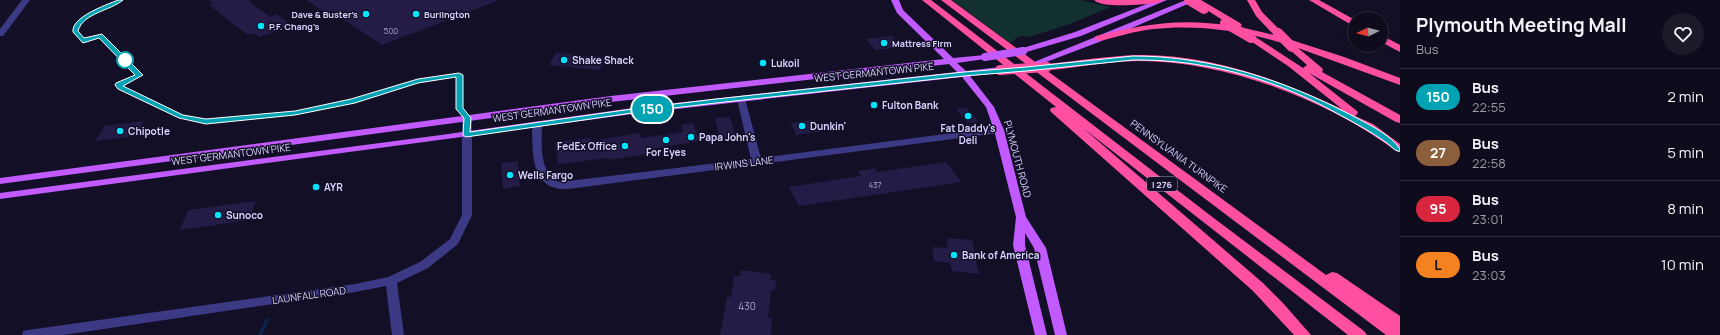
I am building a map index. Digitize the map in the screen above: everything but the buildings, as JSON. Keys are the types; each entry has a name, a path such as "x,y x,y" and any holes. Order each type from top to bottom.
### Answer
{"highway":[{"name":"I 276","path":"926,0 1200,214 1359,335"},
{"name":"PENNSYLVANIA TURNPIKE","path":"945,0 1397,335"},
{"path":"1098,0 1122,3 1159,0"},
{"path":"1189,0 1237,25 1298,68 1374,130 1400,149"},
{"path":"1194,0 1225,23 1372,104"},
{"path":"1251,0 1253,6 1262,18 1320,72 1400,120"},
{"path":"1313,0 1348,20"},
{"path":"1099,38 1154,26 1232,28 1276,37 1296,43 1400,82"},
{"path":"966,31 1015,76 1258,287 1303,335"},
{"path":"1388,42 1400,49"},
{"path":"1000,70 1042,65 1142,58 1185,60 1240,71 1280,85 1328,106 1374,130"},
{"path":"1273,242 1293,249 1400,324"}],"main road":[{"name":"PLYMOUTH ROAD","path":"895,0 900,11 951,60 985,98 999,130 1022,217 1040,248 1062,335"},
{"name":"WEST GERMANTOWN PIKE","path":"0,181 619,98 986,57 1023,51 1072,36 1163,0"},
{"path":"1042,65 1099,38 1194,0"},
{"name":"WEST GERMANTOWN PIKE","path":"0,196 466,135 537,124 1000,70"},
{"name":"PLYMOUTH ROAD","path":"1022,217 1019,245 1041,335"}],"street":[{"path":"0,34 26,0"},
{"path":"741,99 757,161"},
{"name":"LAUNFALL ROAD","path":"28,335 89,331 347,289 391,281 424,265 454,240 467,215 467,118"},
{"name":"IRWINS LANE","path":"537,124 540,171 546,180 557,185 579,184 999,130"},
{"path":"391,281 398,335"}],"green space":[{"path":"952,0 1081,0 1111,7 1067,25 1029,37 1019,37 1010,43"}],"waterway":[{"path":"260,335 267,320"}],"bus line":[{"name":"150","path":"120,0 85,17 77,24 75,31 83,41 100,35 139,75 119,85 120,87 181,117 206,122 295,113 352,101 403,84 459,75 460,109 467,118 466,135 632,111 716,101 1000,70 1026,69 1133,58 1150,58 1190,61 1216,66 1240,71 1280,85 1328,106 1374,130 1400,149"}],"place":[{"name":"Dave & Buster's","path":"366,14"},
{"name":"Burlington","path":"416,14"},
{"name":"P.F. Chang's","path":"261,26"},
{"name":"Mattress Firm","path":"884,43"},
{"name":"Shake Shack","path":"564,60"},
{"name":"Lukoil","path":"763,63"},
{"name":"Fulton Bank","path":"874,105"},
{"name":"Fat Daddy's Deli","path":"968,116"},
{"name":"Dunkin'","path":"802,126"},
{"name":"Chipotle","path":"120,131"},
{"name":"Papa John's","path":"691,137"},
{"name":"For Eyes","path":"666,140"},
{"name":"FedEx Office","path":"625,146"},
{"name":"Wells Fargo","path":"510,175"},
{"name":"AYR","path":"316,187"},
{"name":"Sunoco","path":"218,215"},
{"name":"Bank of America","path":"954,255"}]}
